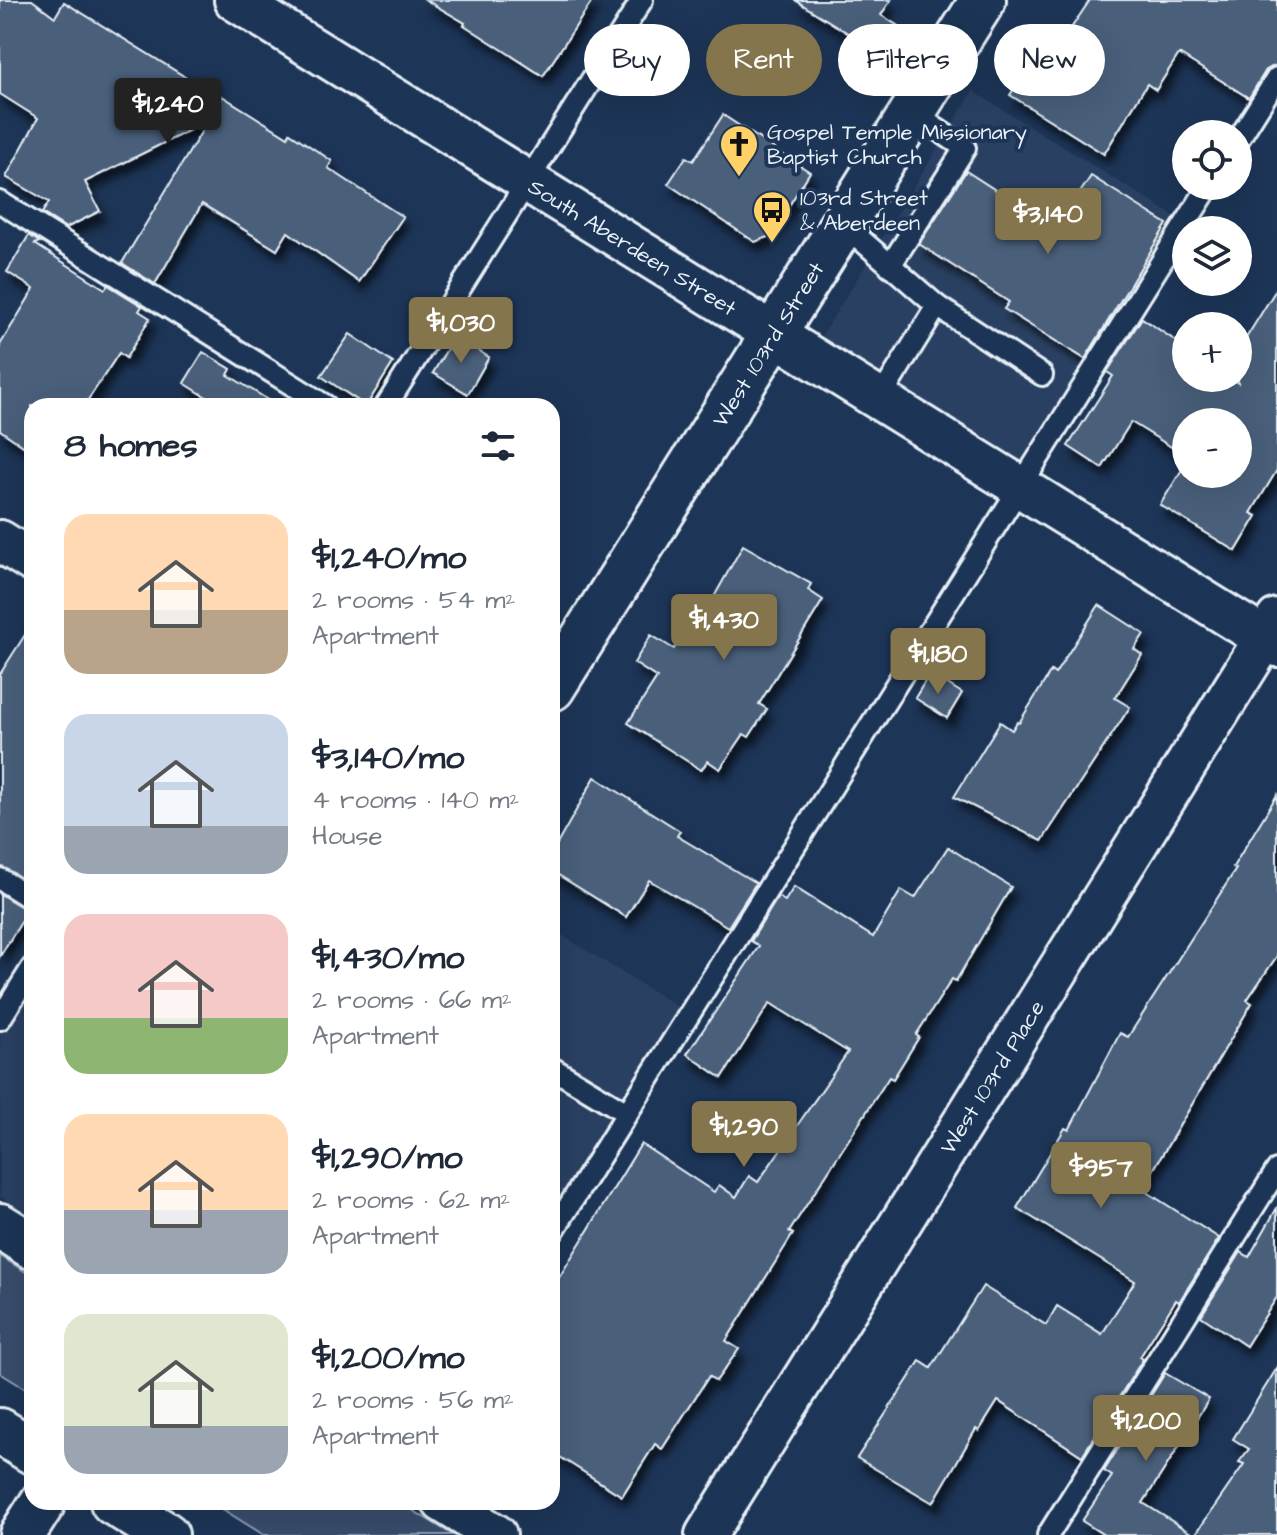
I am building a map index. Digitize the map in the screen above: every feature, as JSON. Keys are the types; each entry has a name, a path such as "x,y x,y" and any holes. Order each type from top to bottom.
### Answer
{"main road":[{"name":"West 103rd Street","path":"560,675 983,0"},
{"path":"0,1226 24,1241"},
{"path":"0,1431 24,1446"},
{"path":"22,1535 38,1510"},
{"path":"126,1510 166,1535"}],"street":[{"name":"South Aberdeen Street","path":"235,0 1020,487 1273,635"},
{"path":"0,541 24,556"},
{"name":"West 103rd Place","path":"706,1535 1273,635"},
{"path":"456,1510 496,1535"}],"lane":[{"path":"391,398 642,0"},
{"path":"1251,120 1277,78"},
{"path":"890,266 965,148 913,113"},
{"path":"560,1220 1200,200"},
{"path":"0,202 313,398"},
{"path":"843,224 937,306 1042,375"},
{"path":"879,400 937,306"},
{"path":"0,879 24,894"},
{"path":"0,1019 24,981"},
{"path":"560,1073 627,1113"},
{"path":"1048,1535 1277,1170"}],"shaded area":[{"path":"978,94 1174,216 1172,230 1018,478 813,350 970,96"},
{"path":"560,934 683,1010 560,1210"},
{"path":"24,981 24,1211 0,1196 0,1019"},
{"path":"0,1256 24,1271 24,1388 0,1373"},
{"path":"224,1510 412,1510 453,1535 264,1535"}],"building":[{"path":"0,0 32,0 55,17 64,2 221,99 222,96 288,137 290,133 332,161 328,168 403,217 359,282 288,232 277,250 202,204 155,284 122,263 208,121 85,182 100,211 66,228 42,213 49,202 6,177 38,118 0,94"},
{"path":"426,0 593,0 543,76"},
{"path":"795,0 891,0 881,15 895,24 838,24 838,27"},
{"path":"1090,0 1277,0 1277,65 1266,70 1249,98 1179,54 1156,90 1147,84 1104,154 1012,96 1105,96 1105,24 1074,24"},
{"name":"Gospel Temple Missionary Baptist Church","path":"723,115 810,172 770,236 755,242 668,184 686,157 693,161"},
{"path":"966,171 1056,229 1091,176 1167,224 1085,359 1004,309 1009,302 919,244"},
{"path":"29,235 39,242 35,244 105,289 108,285 142,306 139,311 150,318 126,358 119,353 89,398 24,398 24,446 0,430 0,345 34,289 7,272"},
{"path":"1277,288 1277,470 1251,513 1257,516 1236,551 1160,505 1172,486 1252,488 1252,408 1172,408 1172,447 1131,422 1102,468 1068,446 1113,376 1107,372 1142,318 1172,338 1172,392 1252,392 1252,328"},
{"path":"350,334 393,363 371,398 354,398 321,376"},
{"path":"454,337 489,357 468,394 433,373"},
{"path":"203,352 231,369 228,375 265,398 208,398 184,383"},
{"path":"743,545 811,584 808,590 823,600 759,704 767,709 749,737 744,734 720,769 708,761 701,770 628,723 657,678 634,663 651,635 674,649 699,610 705,613"},
{"path":"1099,605 1144,634 1134,649 1142,655 1115,698 1130,707 1042,841 954,797 1000,722 1012,730 1019,723 1051,671 1055,674"},
{"path":"24,636 24,880 0,866 0,674"},
{"path":"930,673 962,693 947,718 915,698"},
{"path":"595,777 680,831 677,836 756,883 728,927 649,880 626,917 560,876 560,839"},
{"path":"1277,795 1277,956 1247,1000 1252,1003 1142,1189 1219,1238 1140,1357 1143,1359 1082,1456 998,1401 979,1431 976,1429 933,1503 857,1458 920,1361 931,1368 983,1286 1046,1325 1057,1306 1102,1334 1135,1281 1017,1208 1065,1128 1069,1130 1120,1033 1128,1037 1236,869 1233,867"},
{"path":"948,847 1011,887 956,981 952,979 916,1035 919,1037 893,1079 889,1077 789,1232 793,1234 726,1341 739,1349 716,1381 709,1376 662,1449 655,1444 622,1496 560,1457 560,1276 641,1144 714,1192 719,1185 736,1197 749,1176 758,1182 848,1052 770,1003 722,1078 687,1054 759,946 751,941 778,897 785,901 794,887 873,937 901,890 915,898"},
{"path":"0,894 24,909 24,917 0,956"},
{"path":"1277,1208 1277,1297 1246,1346 1201,1316 1241,1252 1249,1257"},
{"path":"1277,1368 1277,1535 1195,1535 1244,1464 1239,1462 1249,1449 1233,1439"},
{"path":"1165,1373 1209,1399 1143,1503 1194,1535 1104,1535 1082,1521 1112,1476 1104,1471"}],"place":[{"name":"Gospel Temple Missionary Baptist Church","path":"739,178"},
{"name":"103rd Street & Aberdeen","path":"772,244"}]}
